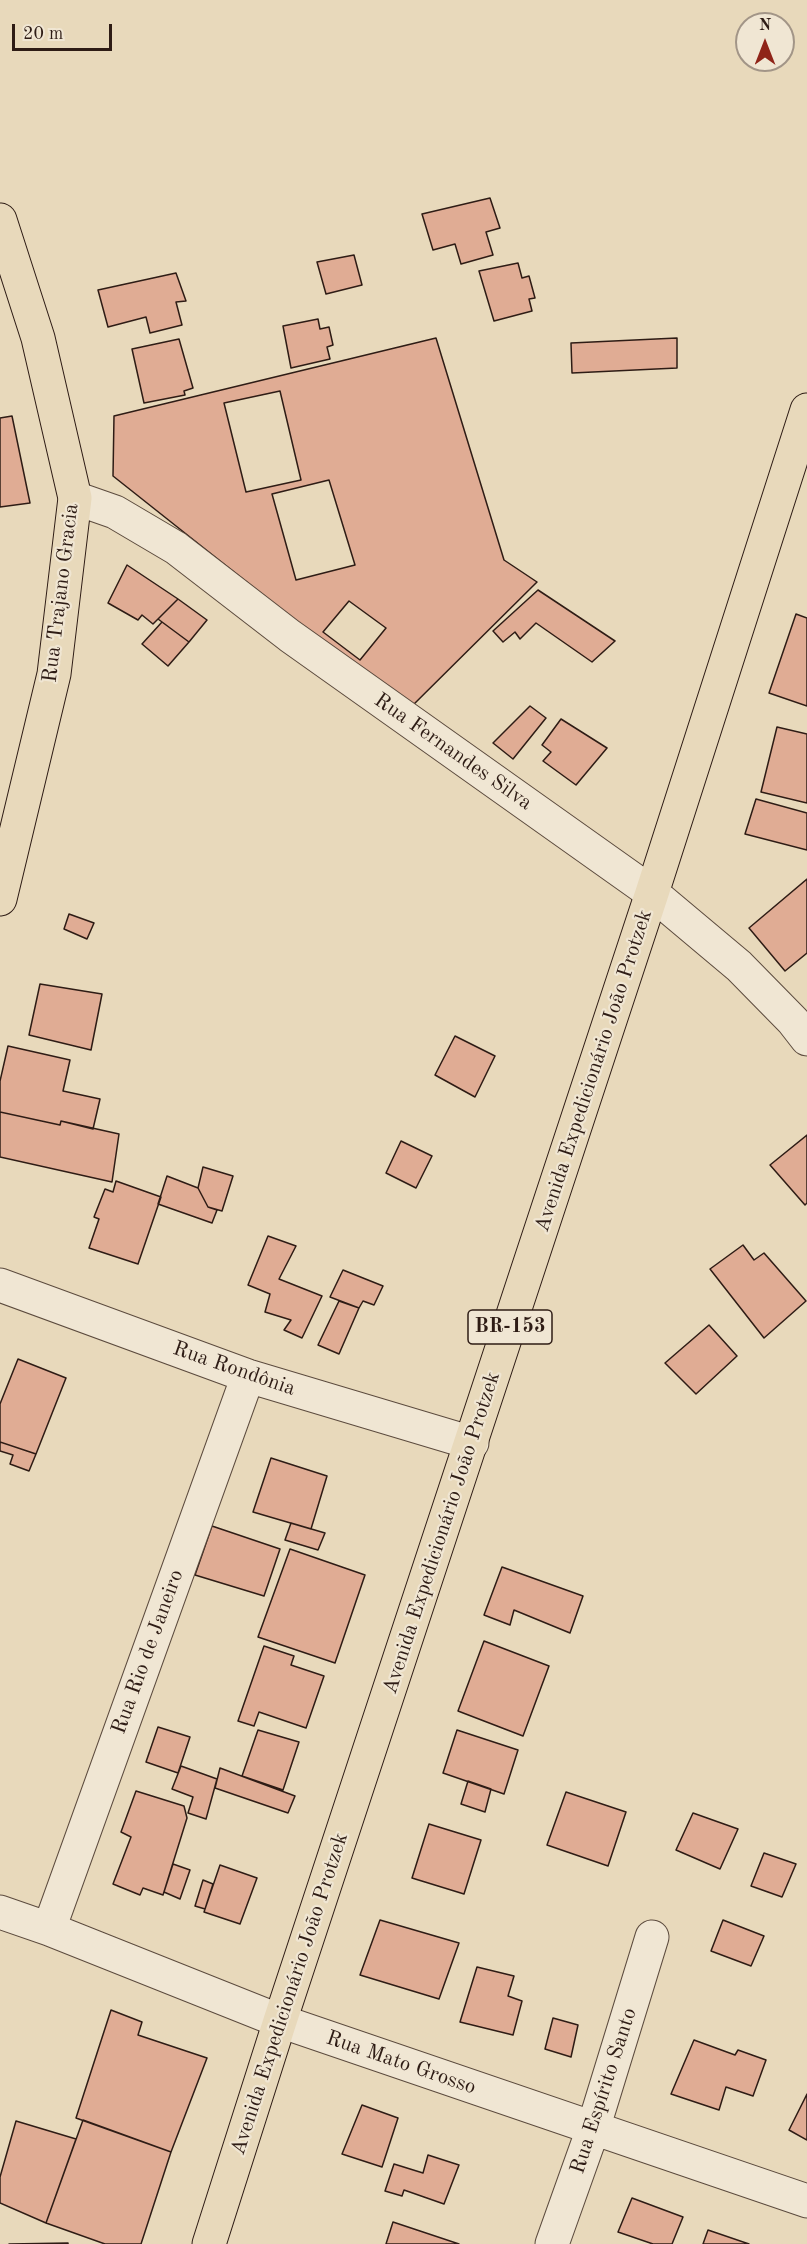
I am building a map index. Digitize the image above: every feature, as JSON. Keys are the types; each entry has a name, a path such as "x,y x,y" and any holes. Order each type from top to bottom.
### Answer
{"main road":[{"name":"Rua Trajano Gracia","path":"0,220 38,338 75,498 54,674 0,899"},
{"name":"Avenida Expedicionário João Protzek","path":"209,2244 280,2021 652,893 807,410"}],"street":[{"name":"Rua Fernandes Silva","path":"75,498 115,512 176,548 290,636 652,893 739,966 807,1039"},
{"name":"Rua Rondônia","path":"0,1286 248,1376 472,1443"},
{"name":"Rua Rio de Janeiro","path":"49,1929 248,1376"},
{"name":"Rua Mato Grosso","path":"0,1912 49,1929 280,2021 807,2201"},
{"name":"Rua Espírito Santo","path":"552,2244 594,2129 652,1937"}],"building":[{"path":"490,198 500,228 486,232 493,255 461,264 455,244 433,250 422,214"},
{"path":"354,255 362,285 326,294 317,262"},
{"path":"518,263 522,278 529,276 535,298 529,299 532,311 494,321 479,271"},
{"path":"176,273 186,301 176,302 182,325 150,333 146,317 108,327 98,290"},
{"path":"318,319 320,329 329,327 333,345 327,347 330,359 291,368 283,326"},
{"path":"436,338 504,560 537,582 408,710 113,476 114,416"},
{"path":"677,338 677,368 572,373 571,343"},
{"path":"179,339 193,388 184,391 185,395 144,403 132,349"},
{"path":"280,391 301,480 246,492 224,403"},
{"path":"12,416 30,503 0,507 0,418"},
{"path":"329,480 355,565 296,580 272,494"},
{"path":"127,565 178,599 153,624 142,615 138,620 108,603"},
{"path":"538,590 615,641 592,662 536,623 520,639 515,632 503,642 493,631"},
{"path":"178,599 207,620 189,642 158,619"},
{"path":"349,601 386,628 360,660 323,632"},
{"path":"796,614 807,618 807,706 769,693"},
{"path":"162,622 189,642 168,666 142,644"},
{"path":"530,706 546,718 513,759 493,743"},
{"path":"561,719 607,748 576,785 543,761 551,752 542,745"},
{"path":"777,727 807,734 807,803 761,792"},
{"path":"756,799 807,813 807,850 745,834"},
{"path":"807,879 807,953 785,971 749,928"},
{"path":"69,914 94,923 87,939 64,929"},
{"path":"40,984 102,994 91,1050 29,1035"},
{"path":"455,1036 495,1056 475,1097 435,1075"},
{"path":"8,1046 70,1060 63,1091 100,1099 93,1129 61,1121 60,1125 0,1112 0,1081"},
{"path":"0,1112 60,1125 61,1121 119,1134 112,1182 0,1157"},
{"path":"807,1135 807,1203 805,1205 770,1165"},
{"path":"401,1141 432,1156 416,1188 386,1173"},
{"path":"203,1167 233,1176 222,1211 208,1207 198,1188"},
{"path":"167,1176 198,1188 208,1207 217,1210 212,1223 158,1204"},
{"path":"116,1181 161,1197 138,1264 89,1248 99,1219 94,1217 105,1189 113,1192"},
{"path":"268,1236 296,1246 279,1279 322,1296 302,1338 284,1330 291,1320 265,1312 270,1294 248,1285"},
{"path":"743,1245 754,1260 764,1253 806,1301 764,1338 710,1269"},
{"path":"343,1270 383,1286 374,1305 363,1301 359,1308 330,1297"},
{"path":"339,1301 359,1308 339,1354 318,1345"},
{"path":"709,1325 737,1356 696,1394 665,1363"},
{"path":"18,1359 66,1378 36,1454 0,1442 0,1404"},
{"path":"0,1442 36,1454 29,1471 10,1464 13,1455 0,1451"},
{"path":"271,1458 327,1476 311,1529 253,1512"},
{"path":"291,1523 325,1533 318,1550 285,1540"},
{"path":"212,1526 280,1549 264,1596 195,1575"},
{"path":"290,1549 365,1575 335,1663 258,1637"},
{"path":"502,1567 583,1596 570,1633 514,1610 510,1625 484,1615"},
{"path":"484,1641 549,1666 523,1736 458,1711"},
{"path":"264,1646 294,1656 291,1665 324,1676 306,1728 259,1712 254,1726 238,1721"},
{"path":"158,1727 190,1737 178,1773 146,1762"},
{"path":"258,1730 299,1742 283,1790 242,1776"},
{"path":"457,1730 518,1750 504,1794 443,1773"},
{"path":"181,1766 217,1779 206,1819 188,1813 193,1797 172,1789"},
{"path":"220,1768 295,1796 288,1813 215,1788"},
{"path":"468,1781 491,1789 485,1812 461,1804"},
{"path":"136,1791 184,1806 187,1818 163,1895 143,1888 140,1895 113,1884 131,1837 121,1832"},
{"path":"566,1792 626,1812 608,1866 547,1845"},
{"path":"693,1813 738,1829 720,1869 676,1850"},
{"path":"429,1824 481,1840 464,1894 412,1878"},
{"path":"764,1853 796,1864 782,1897 751,1886"},
{"path":"173,1864 190,1870 180,1899 164,1892"},
{"path":"220,1865 257,1878 240,1924 204,1912"},
{"path":"203,1880 213,1884 205,1909 195,1906"},
{"path":"380,1920 459,1943 439,1999 360,1975"},
{"path":"723,1920 764,1936 751,1966 711,1951"},
{"path":"477,1967 514,1976 508,1996 522,2001 513,2035 460,2022"},
{"path":"111,2010 142,2022 138,2035 207,2058 171,2152 76,2118"},
{"path":"553,2018 578,2025 571,2057 545,2049"},
{"path":"694,2040 735,2055 738,2050 766,2060 753,2096 726,2087 719,2110 671,2094"},
{"path":"807,2094 807,2140 789,2130"},
{"path":"362,2105 398,2118 382,2167 342,2154"},
{"path":"83,2120 171,2152 141,2244 105,2244 46,2223"},
{"path":"16,2121 76,2139 46,2223 0,2203 0,2177"},
{"path":"428,2155 459,2165 444,2204 404,2190 402,2196 385,2191 394,2164 423,2173"},
{"path":"632,2198 683,2217 672,2244 653,2244 618,2232"},
{"path":"393,2222 459,2244 386,2244"},
{"path":"708,2230 749,2244 703,2244"},
{"path":"68,2243 68,2244 9,2244"}]}
